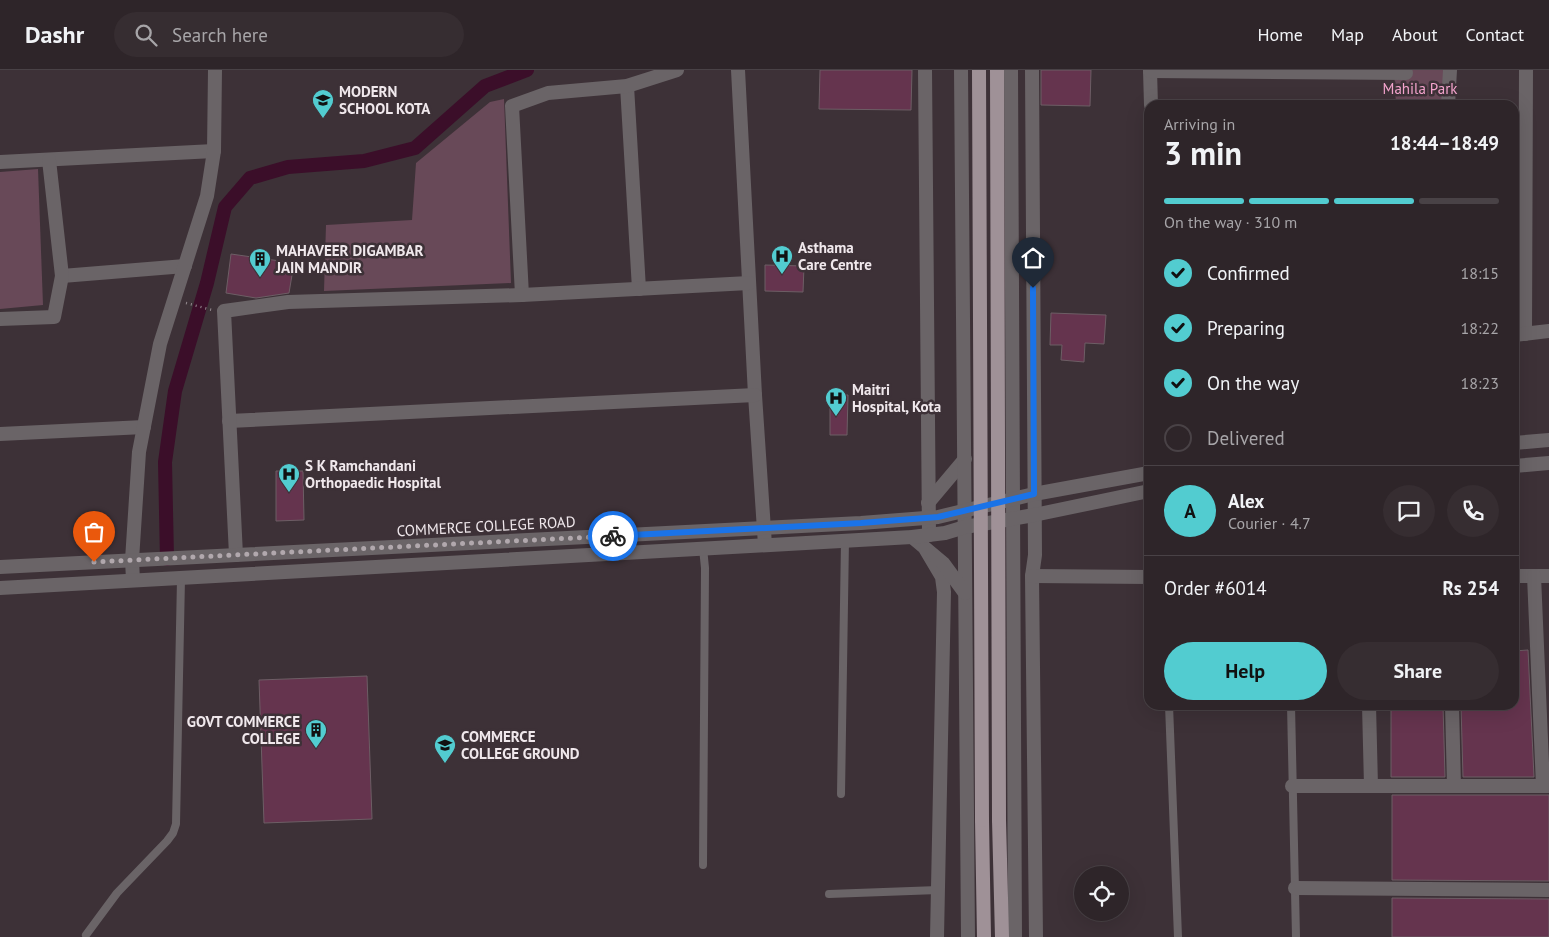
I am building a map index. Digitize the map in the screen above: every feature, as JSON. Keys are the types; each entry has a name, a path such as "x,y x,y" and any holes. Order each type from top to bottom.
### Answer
{"main road":[{"path":"979,70 984,937"},
{"path":"997,70 999,820 1002,937"}],"street":[{"path":"133,580 132,560 139,452 160,344 206,196 214,151 215,70"},
{"path":"522,295 512,106 548,93 627,86 676,70"},
{"path":"738,70 755,395 766,545"},
{"path":"926,70 927,542 942,577 944,592 937,937"},
{"path":"961,70 968,937"},
{"path":"1011,70 1015,937"},
{"path":"1032,70 1035,555 1032,576 1036,937"},
{"path":"1151,100 1150,70 1406,73"},
{"path":"1448,100 1450,70"},
{"path":"1526,70 1519,334 1549,331"},
{"path":"627,86 639,289"},
{"path":"0,162 214,151"},
{"path":"0,319 54,317 62,276 49,160"},
{"path":"62,276 185,266"},
{"path":"236,555 224,311 288,302 522,295 749,282"},
{"path":"229,422 755,395"},
{"path":"0,434 144,427"},
{"path":"1519,443 1549,440"},
{"path":"1012,449 1034,447"},
{"path":"928,503 965,459"},
{"path":"1519,466 1549,463"},
{"name":"COMMERCE COLLEGE ROAD","path":"0,567 928,518 1034,494 1144,474"},
{"path":"927,542 965,526 1034,515 1144,492"},
{"path":"0,588 912,537 927,542 937,558 955,577 966,593"},
{"path":"1032,576 1144,577"},
{"path":"1519,576 1549,576"},
{"path":"1292,786 1546,786 1544,680 1534,576"},
{"path":"1369,710 1371,786"},
{"path":"1452,710 1454,786"},
{"path":"1295,888 1549,890"}],"lane":[{"path":"842,794 845,540"},
{"path":"702,865 705,568 703,548"},
{"path":"86,935 117,893 167,841 173,833 176,824 181,578"},
{"path":"1169,710 1178,937"},
{"path":"1291,710 1296,937"},
{"path":"830,894 938,890"}],"path":[{"path":"190,304 214,310"}],"green space":[{"name":"Mahila Park","path":"1394,70 1445,70 1445,100 1396,100"},
{"path":"504,99 511,283 324,291 326,225 412,220 416,163 490,102"},
{"path":"38,169 43,305 0,309 0,172"}],"building":[{"path":"820,70 912,70 911,110 819,109"},
{"path":"1041,70 1091,70 1090,106 1041,105"},
{"name":"MAHAVEER DIGAMBAR JAIN MANDIR","path":"231,254 294,263 289,293 256,298 226,293"},
{"path":"765,265 804,266 803,292 765,291"},
{"path":"1051,313 1106,315 1104,344 1085,343 1084,362 1061,360 1062,345 1050,345"},
{"path":"830,395 848,395 847,435 830,435"},
{"path":"276,471 303,471 304,520 276,521"},
{"path":"1528,650 1534,777 1463,777 1461,710 1519,710 1519,651"},
{"name":"GOVT COMMERCE COLLEGE","path":"367,676 372,819 264,823 259,680"},
{"path":"1391,710 1443,710 1445,777 1391,777"},
{"path":"1392,795 1549,795 1549,881 1392,880"},
{"path":"1392,898 1549,899 1549,937 1392,937"}],"waterway":[{"path":"167,559 165,462 175,391 207,283 225,207 250,178 288,167 364,161 415,148 485,86 527,70"}],"way so far":[{"path":"94,562 613,536"}],"place":[{"name":"MODERN SCHOOL KOTA","path":"323,119"},
{"name":"Asthama Care Centre","path":"782,275"},
{"name":"MAHAVEER DIGAMBAR JAIN MANDIR","path":"260,278"},
{"name":"Maitri Hospital, Kota","path":"836,417"},
{"name":"S K Ramchandani Orthopaedic Hospital","path":"289,493"},
{"name":"GOVT COMMERCE COLLEGE","path":"316,749"},
{"name":"COMMERCE COLLEGE GROUND","path":"445,764"}],"route":[{"path":"613,536 938,517 1034,494 1033,288"}]}
